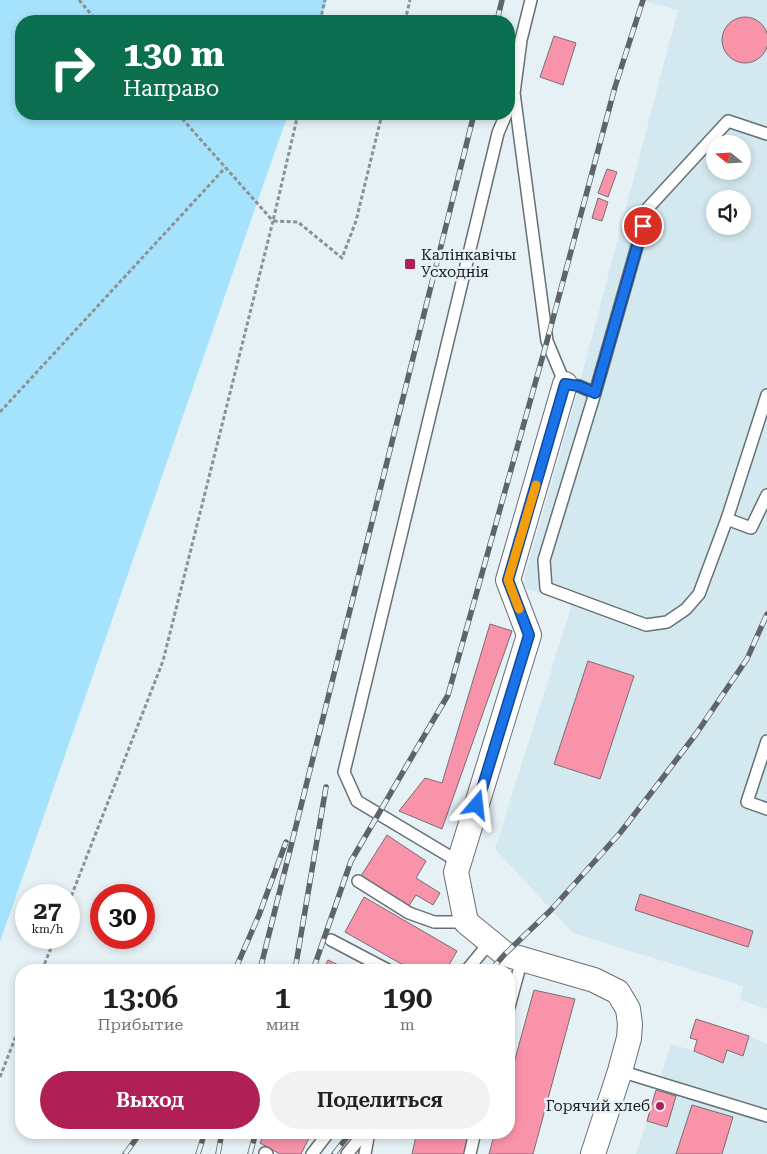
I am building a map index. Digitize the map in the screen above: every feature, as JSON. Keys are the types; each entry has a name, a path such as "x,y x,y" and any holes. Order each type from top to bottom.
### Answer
{"street":[{"path":"513,964 505,954 466,922 456,872 529,635 508,580 565,384"},
{"path":"515,966 594,980 618,992 628,1009 629,1038 593,1154"}],"lane":[{"path":"515,85 521,40 531,0"},
{"path":"515,100 548,341 565,384 579,386 595,393"},
{"path":"459,862 357,801 344,772 498,133 503,120"},
{"path":"767,134 728,121 648,208 595,393 544,560 546,588 646,625 667,622 686,609 699,594 728,519 767,395"},
{"path":"728,519 751,528 767,495"},
{"path":"767,741 747,802 767,809"},
{"path":"358,881 409,914 434,922 466,922"},
{"path":"331,940 377,964"},
{"path":"472,964 490,942"},
{"path":"620,1071 767,1116"},
{"path":"312,1154 324,1139"},
{"path":"348,1154 360,1139"},
{"path":"365,1154 368,1139"},
{"path":"470,1154 474,1139"}],"path":[{"path":"79,0 92,15"},
{"path":"321,15 325,0"},
{"path":"406,15 410,0"},
{"path":"183,120 273,221 298,222 342,258 356,221 381,120"},
{"path":"76,884 164,661 297,120"},
{"path":"0,412 226,168"},
{"path":"44,964 51,949"},
{"path":"0,1077 15,1038"}],"shaded area":[{"path":"0,0 327,0 322,15 15,15 15,120 286,120 20,884 15,884 15,899 0,942"},
{"path":"640,0 767,0 767,1009 740,1000 743,986 573,933 495,849 572,604 522,587 579,386 678,10"},
{"path":"696,1019 749,1036 767,1044 767,1154 636,1154 671,1044 694,1051 697,1040 690,1038"}],"building":[{"path":"745,17 758,21 764,27 768,40 764,53 758,59 745,63 732,59 726,53 722,40 726,27 732,21"},
{"path":"554,36 576,43 563,85 540,77"},
{"path":"607,169 617,172 608,197 598,193"},
{"path":"598,198 608,202 602,221 592,218"},
{"path":"490,624 512,631 442,829 399,811 425,778 442,783"},
{"path":"588,661 634,676 600,779 554,764"},
{"path":"387,835 426,861 416,878 440,893 433,905 416,895 408,907 361,876"},
{"path":"640,894 753,931 748,947 635,910"},
{"path":"364,897 457,951 449,964 401,964 345,932"},
{"path":"328,960 336,964 326,964"},
{"path":"534,990 575,999 533,1154 489,1154 493,1139 515,1139 515,1059"},
{"path":"696,1019 749,1036 743,1056 727,1050 723,1063 694,1051 697,1040 690,1038"},
{"path":"656,1090 676,1096 667,1127 647,1121"},
{"path":"692,1105 733,1117 722,1154 676,1154"},
{"path":"262,1139 308,1139 301,1154 280,1154 260,1143"},
{"path":"415,1139 468,1139 464,1154 412,1154"}],"railway":[{"path":"498,15 502,0"},
{"path":"315,964 351,861 448,695 547,341 615,87 643,0"},
{"path":"262,964 472,120"},
{"path":"496,964 551,910 620,833 658,784 696,734 747,659 767,614"},
{"path":"296,964 326,787"},
{"path":"238,964 259,915 286,842"},
{"path":"125,1154 136,1139"},
{"path":"198,1154 203,1139"},
{"path":"218,1154 221,1139"},
{"path":"250,1154 254,1139"},
{"path":"334,1154 346,1139"}],"slow traffic":[{"path":"519,609 508,580 536,485"}],"place":[{"name":"Калінкавічы Усходнія","path":"410,264"},
{"name":"Горячий хлеб","path":"660,1106"}],"route":[{"path":"477,805 529,635 508,580 565,384 579,386 595,393 643,226"}]}
